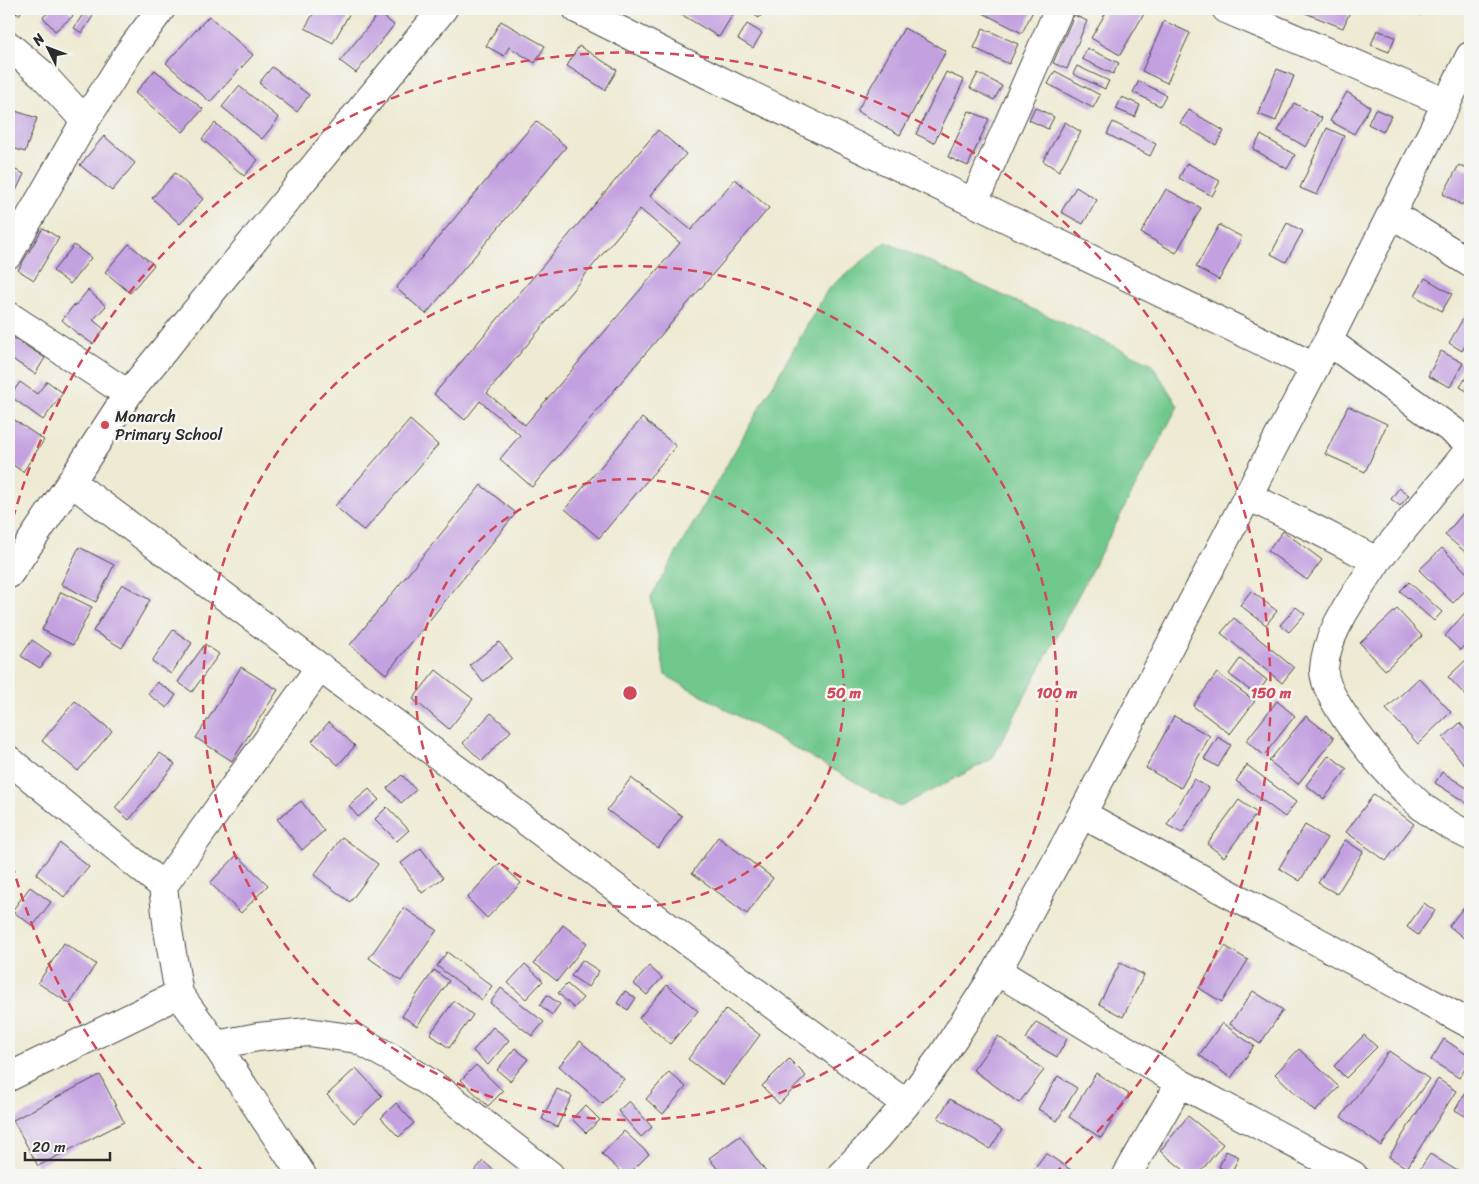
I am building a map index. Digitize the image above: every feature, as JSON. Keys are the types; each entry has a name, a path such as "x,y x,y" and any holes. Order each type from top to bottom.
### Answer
{"street":[{"path":"9,254 85,120 161,9"},
{"path":"9,574 128,394 443,9"},
{"path":"577,9 719,80 1315,367"},
{"path":"974,202 1059,9"},
{"path":"1226,9 1447,103"},
{"path":"9,46 43,75 85,120"},
{"path":"841,1175 878,1137 906,1104 944,1053 997,971 1082,814 1315,367 1470,56"},
{"path":"1392,214 1470,263"},
{"path":"9,316 128,394"},
{"path":"1328,341 1470,443"},
{"path":"1470,449 1377,561 1341,619 1327,647 1324,672 1331,697 1361,741 1424,808 1452,827 1470,836"},
{"path":"71,482 906,1104"},
{"path":"1248,496 1377,561"},
{"path":"302,1175 180,994 168,930 163,886 320,667"},
{"path":"9,760 163,886"},
{"path":"1082,814 1470,1024"},
{"path":"997,971 1180,1083 1353,1175"},
{"path":"9,1077 180,994"},
{"path":"216,1046 258,1036 308,1032 357,1039 393,1059 443,1092 550,1175"},
{"path":"1132,1173 1180,1083"}],"green space":[{"path":"886,242 1151,363 1178,406 992,759 900,807 665,675 651,597 828,289"}],"building":[{"path":"9,9 23,9 19,15"},
{"path":"53,9 68,9 73,16 55,31 43,17"},
{"path":"316,9 352,9 333,43 305,28"},
{"path":"682,9 736,9 719,37 679,13"},
{"path":"745,9 765,9 759,18"},
{"path":"982,9 1034,9 1022,33 981,12"},
{"path":"1108,9 1139,9 1145,12 1120,55 1091,38"},
{"path":"1301,9 1351,9 1343,28 1300,11"},
{"path":"1396,9 1423,9 1421,15"},
{"path":"85,11 93,16 82,33 74,28"},
{"path":"379,13 394,25 356,73 340,61"},
{"path":"1074,15 1087,21 1067,69 1053,63"},
{"path":"209,16 253,55 210,102 166,63"},
{"path":"501,21 545,46 535,63 509,47 504,56 486,46"},
{"path":"1164,21 1190,33 1167,83 1142,71"},
{"path":"747,24 762,33 753,48 738,39"},
{"path":"904,28 946,51 900,135 857,111"},
{"path":"983,28 1018,44 1009,64 974,48"},
{"path":"1377,30 1395,37 1389,52 1371,45"},
{"path":"579,46 617,70 605,90 567,66"},
{"path":"1087,48 1119,63 1113,74 1082,59"},
{"path":"1077,66 1109,81 1105,89 1073,74"},
{"path":"272,67 309,95 297,112 259,83"},
{"path":"1277,69 1294,76 1276,121 1258,114"},
{"path":"155,70 203,109 183,132 135,93"},
{"path":"1055,71 1100,95 1093,108 1048,84"},
{"path":"946,72 964,80 934,143 916,134"},
{"path":"978,73 1002,86 994,100 970,88"},
{"path":"1139,81 1166,95 1160,106 1133,92"},
{"path":"239,86 279,118 262,139 222,107"},
{"path":"1347,92 1370,107 1354,134 1330,121"},
{"path":"1122,97 1140,105 1135,117 1116,109"},
{"path":"1294,103 1322,118 1306,147 1278,131"},
{"path":"1035,107 1054,117 1048,129 1029,120"},
{"path":"9,109 37,118 25,152 9,147"},
{"path":"1375,109 1391,116 1383,132 1368,124"},
{"path":"1189,110 1224,131 1216,145 1180,123"},
{"path":"969,111 989,119 968,166 948,157"},
{"path":"536,121 566,147 426,314 396,288"},
{"path":"1065,122 1081,132 1059,171 1043,161"},
{"path":"1113,122 1156,144 1150,156 1107,134"},
{"path":"215,123 258,160 244,176 202,139"},
{"path":"1327,128 1344,136 1317,195 1300,188"},
{"path":"658,130 686,154 650,196 691,230 735,179 769,208 532,487 500,459 520,435 480,401 465,420 434,394","holes":["640,209 680,243 525,425 487,393"]},
{"path":"1261,135 1295,155 1287,169 1253,149"},
{"path":"104,136 135,163 112,191 80,165"},
{"path":"1187,163 1220,181 1212,196 1179,178"},
{"path":"1459,165 1470,171 1470,190 1462,205 1443,194"},
{"path":"9,167 24,174 14,195 9,193"},
{"path":"175,173 203,199 180,224 152,198"},
{"path":"1076,187 1097,200 1083,224 1061,212"},
{"path":"1166,189 1201,208 1176,253 1141,233"},
{"path":"1287,223 1303,231 1286,262 1271,254"},
{"path":"1219,225 1242,237 1219,280 1196,267"},
{"path":"43,228 59,238 34,280 18,270"},
{"path":"129,244 154,265 130,293 105,272"},
{"path":"74,245 91,258 70,284 53,271"},
{"path":"1425,278 1452,294 1442,311 1415,296"},
{"path":"88,290 106,306 93,320 104,329 93,344 80,336 62,320"},
{"path":"1465,315 1470,318 1470,338 1462,351 1449,343"},
{"path":"9,335 45,358 35,374 9,357"},
{"path":"1441,351 1463,363 1450,387 1428,376"},
{"path":"1470,371 1470,393 1460,387"},
{"path":"47,381 63,393 43,420 10,396 20,382 37,394"},
{"path":"1348,406 1387,424 1365,472 1325,454"},
{"path":"642,418 676,446 599,538 565,509"},
{"path":"13,419 44,440 23,472 9,462 9,426"},
{"path":"410,420 438,445 364,531 335,506"},
{"path":"481,485 516,513 386,674 350,645"},
{"path":"1399,488 1409,495 1400,506 1391,499"},
{"path":"1470,505 1470,556 1445,535"},
{"path":"1283,531 1322,560 1307,580 1268,551"},
{"path":"79,547 114,565 96,602 61,584"},
{"path":"1442,548 1470,576 1470,586 1453,603 1419,570"},
{"path":"1409,582 1442,612 1434,621 1400,591"},
{"path":"122,584 150,600 122,648 93,631"},
{"path":"1251,591 1277,611 1266,625 1240,605"},
{"path":"61,592 92,607 73,645 42,630"},
{"path":"1296,607 1305,614 1289,632 1280,625"},
{"path":"1470,607 1470,639 1460,650 1445,636"},
{"path":"1397,609 1422,636 1385,670 1360,643"},
{"path":"1234,618 1294,668 1282,683 1221,633"},
{"path":"173,630 192,643 171,674 152,661"},
{"path":"32,640 51,653 40,668 21,656"},
{"path":"499,642 512,658 483,682 470,665"},
{"path":"205,644 219,654 192,692 178,682"},
{"path":"1470,656 1470,700 1448,677"},
{"path":"1240,659 1267,680 1256,695 1229,674"},
{"path":"241,667 278,690 232,761 196,738"},
{"path":"436,670 473,699 449,729 413,699"},
{"path":"1217,673 1255,701 1230,734 1193,706"},
{"path":"1419,678 1451,712 1418,744 1386,709"},
{"path":"157,682 176,695 167,708 148,694"},
{"path":"75,701 112,731 78,771 42,741"},
{"path":"1277,701 1295,716 1264,755 1246,741"},
{"path":"491,713 511,731 482,761 463,743"},
{"path":"1174,716 1210,736 1181,788 1146,768"},
{"path":"1306,716 1334,738 1298,784 1269,761"},
{"path":"329,722 355,746 338,765 312,741"},
{"path":"1460,723 1470,736 1470,766 1467,768 1443,738"},
{"path":"1218,737 1231,745 1218,767 1204,759"},
{"path":"160,753 175,764 129,820 115,808"},
{"path":"1329,755 1347,769 1324,799 1306,785"},
{"path":"1247,765 1296,802 1285,817 1236,781"},
{"path":"1442,772 1470,790 1470,805 1435,783"},
{"path":"402,775 416,790 401,803 387,788"},
{"path":"631,778 682,816 658,848 607,810"},
{"path":"1194,779 1209,788 1182,833 1167,825"},
{"path":"369,789 379,800 358,817 349,806"},
{"path":"1374,794 1414,824 1386,861 1346,832"},
{"path":"1239,800 1257,813 1224,857 1207,844"},
{"path":"301,801 324,831 302,850 277,819"},
{"path":"387,807 409,830 397,841 375,819"},
{"path":"1305,825 1327,838 1300,881 1279,868"},
{"path":"342,837 378,864 350,902 314,875"},
{"path":"718,837 773,878 747,914 692,873"},
{"path":"1345,840 1363,852 1337,894 1318,883"},
{"path":"60,843 89,867 64,897 36,874"},
{"path":"421,848 443,878 422,893 401,863"},
{"path":"237,855 268,885 241,913 210,883"},
{"path":"500,863 521,883 487,918 467,898"},
{"path":"30,887 51,902 33,926 12,911"},
{"path":"1470,899 1470,943 1449,926"},
{"path":"1424,903 1435,911 1418,935 1407,927"},
{"path":"404,908 437,930 401,981 369,958"},
{"path":"563,925 587,943 557,981 534,963"},
{"path":"64,943 96,964 70,1004 38,983"},
{"path":"1225,946 1248,960 1222,1002 1199,988"},
{"path":"447,952 492,986 482,1000 437,966"},
{"path":"582,960 599,971 588,987 571,976"},
{"path":"1120,963 1144,975 1123,1017 1099,1004"},
{"path":"525,964 543,981 526,999 508,983"},
{"path":"649,966 662,978 647,995 634,984"},
{"path":"434,970 449,981 417,1026 402,1016"},
{"path":"567,984 583,998 574,1008 558,993"},
{"path":"667,985 698,1011 670,1044 639,1018"},
{"path":"501,988 544,1022 532,1036 490,1003"},
{"path":"625,991 636,998 628,1010 617,1003"},
{"path":"1253,991 1283,1010 1260,1044 1230,1024"},
{"path":"547,995 560,1004 552,1015 540,1005"},
{"path":"454,1001 473,1015 449,1048 430,1034"},
{"path":"726,1009 760,1035 723,1085 688,1059"},
{"path":"1036,1022 1067,1039 1057,1057 1026,1039"},
{"path":"1222,1023 1254,1046 1231,1078 1199,1055"},
{"path":"493,1027 509,1040 488,1065 473,1051"},
{"path":"1364,1035 1377,1047 1346,1078 1334,1066"},
{"path":"998,1036 1044,1070 1019,1103 973,1070"},
{"path":"1444,1039 1470,1057 1459,1078 1431,1060"},
{"path":"580,1041 624,1079 602,1104 559,1066"},
{"path":"515,1048 528,1059 510,1081 497,1070"},
{"path":"1299,1049 1339,1087 1315,1112 1275,1074"},
{"path":"1389,1051 1429,1079 1381,1146 1341,1117"},
{"path":"789,1059 806,1076 779,1104 762,1086"},
{"path":"476,1065 503,1091 488,1106 461,1080"},
{"path":"356,1068 382,1096 354,1123 327,1095"},
{"path":"669,1072 686,1087 663,1114 646,1099"},
{"path":"1096,1073 1129,1094 1101,1138 1069,1117"},
{"path":"100,1075 124,1122 38,1166 13,1120"},
{"path":"1058,1076 1077,1088 1057,1121 1038,1109"},
{"path":"1438,1079 1456,1091 1407,1168 1389,1157"},
{"path":"1470,1085 1470,1119 1455,1110"},
{"path":"557,1089 572,1096 557,1127 542,1119"},
{"path":"950,1099 1002,1130 990,1149 938,1118"},
{"path":"629,1101 652,1127 641,1137 618,1111"},
{"path":"396,1103 414,1123 399,1137 381,1118"},
{"path":"585,1105 600,1120 586,1133 572,1119"},
{"path":"1188,1116 1223,1144 1198,1175 1190,1175 1160,1151"},
{"path":"624,1131 649,1154 628,1175 624,1175 602,1154"},
{"path":"740,1136 768,1175 722,1175 709,1158"},
{"path":"1226,1151 1239,1157 1231,1173 1219,1167"},
{"path":"1046,1153 1078,1175 1040,1175 1033,1170"},
{"path":"1430,1154 1464,1175 1430,1175 1420,1169"},
{"path":"483,1161 499,1175 471,1175"},
{"path":"178,1169 182,1175 168,1175"}],"place":[{"name":"Monarch Primary School","path":"105,425"}]}
